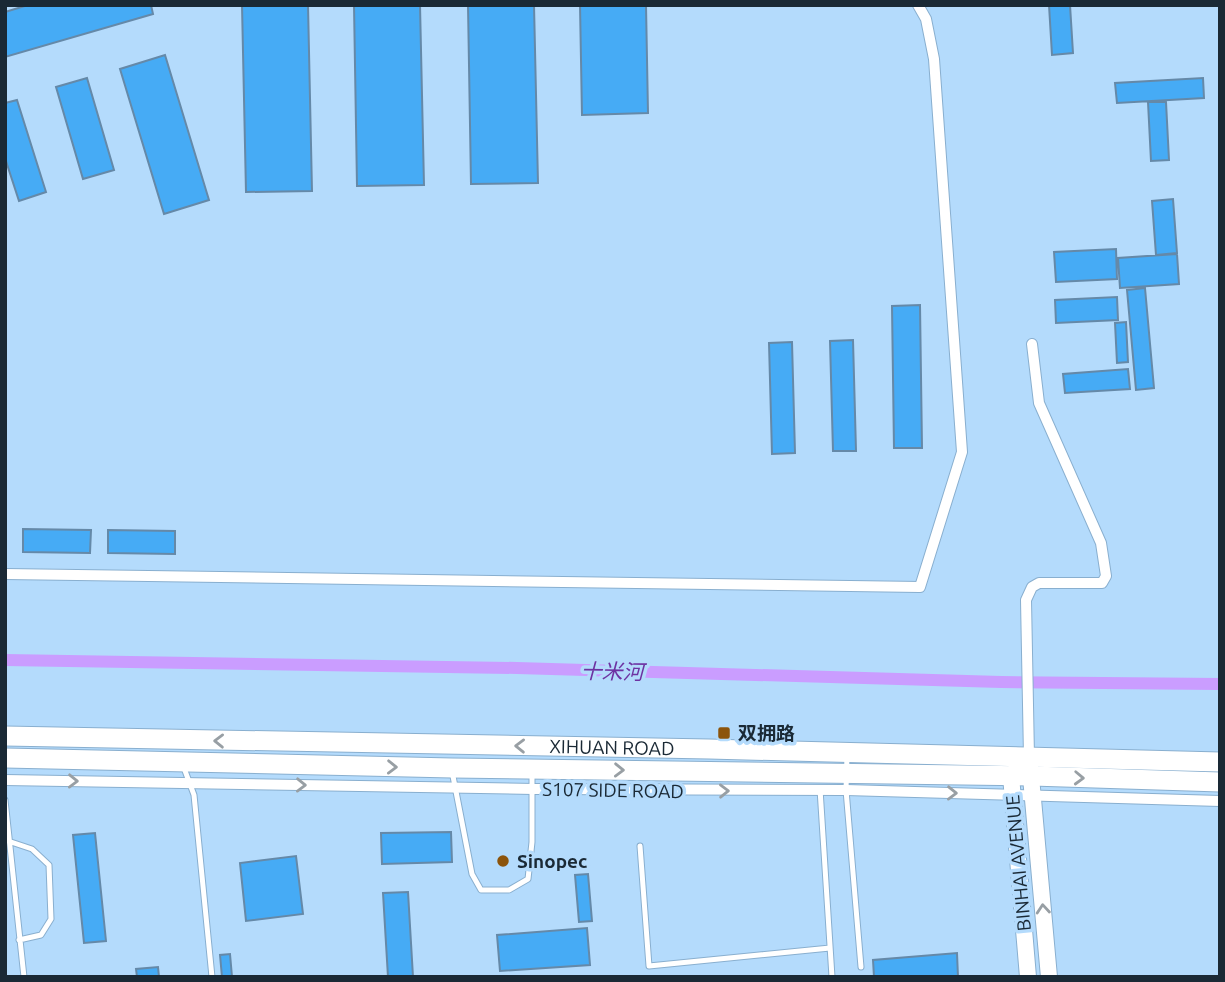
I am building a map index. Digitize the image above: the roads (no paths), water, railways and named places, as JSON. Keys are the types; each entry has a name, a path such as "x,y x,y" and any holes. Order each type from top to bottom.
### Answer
{"highway":[{"name":"XIHUAN ROAD","path":"5,736 822,751 1031,776 1220,782"},
{"name":"XIHUAN ROAD","path":"5,758 182,761 453,778 532,769 821,782 1011,785 1031,776 1220,762"}],"main road":[{"path":"1031,776 1049,977"},
{"name":"BINHAI AVENUE","path":"1011,785 1028,977"}],"street":[{"path":"5,574 920,587 962,452 934,59 926,19 918,5"},
{"path":"1032,344 1035,388 1039,403 1101,543 1106,576 1102,583 1039,583 1032,587 1026,600 1031,776 1220,801"},
{"name":"S107 SIDE ROAD","path":"5,780 188,783 453,778 534,789 821,782"}],"lane":[{"path":"822,751 821,782 832,977"},
{"path":"847,752 846,782 860,967"},
{"path":"182,761 194,795 212,977"},
{"path":"453,778 472,874 481,890 509,890 528,879 533,842 532,769"},
{"path":"5,800 7,841 24,977"},
{"path":"7,841 32,849 49,865 51,919 41,935 19,940"},
{"path":"640,846 649,966 830,947"}],"waterway":[{"name":"十米河","path":"5,660 517,668 1001,682 1220,684"}],"place":[{"name":"双拥路","path":"724,733"},
{"name":"Sinopec","path":"503,861"}]}
